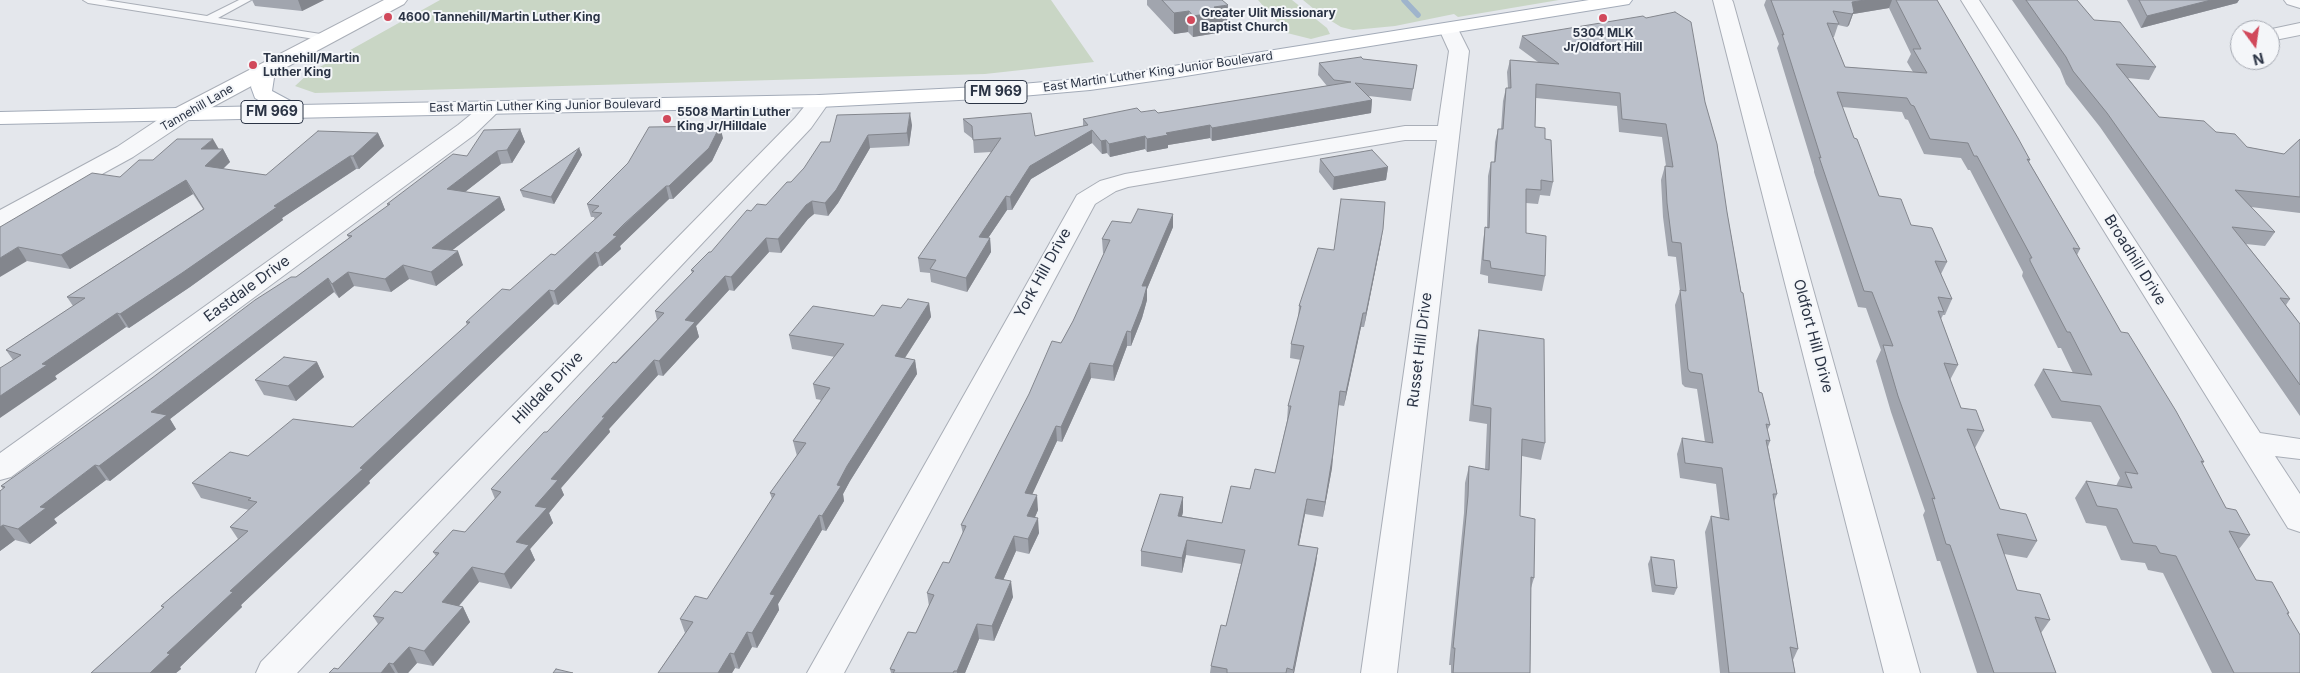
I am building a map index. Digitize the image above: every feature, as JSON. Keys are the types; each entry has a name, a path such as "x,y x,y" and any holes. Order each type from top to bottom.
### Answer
{"main road":[{"name":"Tannehill Lane","path":"182,114 398,0"},
{"name":"East Martin Luther King Junior Boulevard","path":"0,118 819,101 999,92 1090,84 1449,29 1623,0"},
{"path":"265,70 260,87 262,94 294,112"}],"street":[{"name":"Oldfort Hill Drive","path":"1722,0 1902,673"},
{"name":"Broadhill Drive","path":"1970,0 2300,520"},
{"path":"2293,0 2300,3"},
{"name":"Russet Hill Drive","path":"1380,673 1459,51 1449,29"},
{"path":"2280,33 2300,29"},
{"name":"Hilldale Drive","path":"274,673 803,123 819,101"},
{"name":"Eastdale Drive","path":"0,469 466,130 492,107"},
{"name":"Tannehill Lane","path":"0,220 125,152 182,114"},
{"name":"York Hill Drive","path":"824,673 1085,200 1108,186 1125,181 1405,133 1448,133"},
{"path":"2252,442 2300,449"}],"lane":[{"path":"88,0 132,9 327,38"},
{"path":"208,19 246,0"}],"green space":[{"path":"440,0 1051,0 1094,62 985,74 315,93 295,86 309,73"},
{"path":"1258,0 1292,0 1327,28 1330,34 1311,39 1287,33"},
{"path":"1303,0 1559,0 1458,17 1454,14 1395,26 1353,30 1341,27 1320,14"}],"building":[{"path":"1162,0 1222,0 1228,5 1214,7 1218,12 1193,16 1189,11 1174,13"},
{"path":"1771,0 1865,0 1852,2 1854,12 1852,14 1833,11 1839,24 1827,23 1845,67 1927,73 1913,49 1921,49 1896,0 1937,0 2018,138 2030,160 2027,159 2080,249 2073,248 2121,332 2128,333 2176,411 2204,462 2201,461 2226,508 2236,510 2250,535 2229,531 2256,580 2272,582 2300,635 2300,673 2234,673 2176,556 2160,553 2156,546 2133,543 2117,509 2097,506 2086,481 2132,488 2125,472 2138,474 2100,406 2061,401 2043,369 2092,375 2030,261 2030,258 2032,258 1977,156 1974,156 1968,143 1930,139 1914,106 1911,105 1907,98 1837,92 1879,196 1901,199 1911,225 1932,228 1947,262 1935,261 1952,299 1938,297 1944,312 1938,311 1958,365 1944,363 1961,408 1976,410 1984,431 1967,429 2000,509 2026,514 2037,541 1997,534 2017,590 2040,594 2050,620 2035,617 2056,673 1994,673 1950,545 1946,544 1932,498 1935,499 1898,396 1883,345 1893,346 1872,292 1864,291 1819,157 1821,158 1782,34 1784,35"},
{"path":"2026,0 2077,0 2094,20 2120,22 2156,67 2116,64 2159,117 2204,121 2216,132 2235,134 2247,147 2284,154 2300,139 2300,197 2235,190 2275,232 2232,227 2290,299 2280,298 2300,324 2300,385 2107,113 2073,71 2066,57"},
{"path":"2139,0 2211,0 2147,16"},
{"path":"1675,12 1691,22 1705,102 1717,144 1759,392 1762,393 1770,425 1766,424 1770,441 1766,440 1777,494 1773,494 1798,649 1790,647 1795,673 1729,673 1711,516 1729,520 1722,468 1685,463 1682,438 1713,443 1702,374 1690,372 1688,369 1680,290 1686,291 1681,243 1672,242 1667,203 1665,166 1673,167 1666,124 1622,119 1620,93 1536,84 1535,127 1545,128 1545,139 1551,140 1553,182 1541,180 1541,190 1526,189 1526,233 1546,236 1545,276 1491,268 1490,261 1483,260 1485,227 1489,228 1491,162 1495,162 1498,129 1503,129 1506,88 1511,88 1510,60 1559,64 1522,36"},
{"path":"1361,57 1363,59 1417,65 1413,89 1355,83 1372,100 1212,128 1210,125 1166,133 1168,135 1147,139 1145,136 1109,144 1106,140 1101,141 1092,130 1030,166 1010,197 1006,196 979,237 990,238 966,278 930,269 936,260 918,258 1001,138 973,140 972,126 963,119 1031,113 1035,136 1088,125 1083,119 1137,108 1141,112 1155,110 1158,113 1351,82 1334,80 1319,63"},
{"path":"910,113 907,133 868,135 836,190 825,203 812,201 806,205 778,239 766,238 731,277 725,276 685,320 695,322 659,361 654,360 602,417 605,417 551,479 558,480 535,506 547,508 516,542 529,545 504,574 472,567 442,602 463,607 424,651 409,647 393,664 389,663 381,673 329,673 334,668 338,669 384,618 373,616 395,591 402,593 439,553 433,552 453,530 465,532 501,492 491,489 544,432 547,432 613,362 616,363 664,313 655,311 694,271 691,270 711,252 747,210 751,211 757,204 766,205 787,182 791,182 804,168 821,142 830,142 837,115"},
{"path":"720,126 709,148 669,186 666,186 624,224 613,235 617,236 598,253 595,252 554,291 549,290 360,468 363,469 230,591 233,592 167,653 170,654 150,673 91,673 164,607 161,606 248,531 230,527 257,502 248,500 251,498 192,483 230,452 248,456 293,419 353,427 470,322 466,322 502,289 510,290 551,254 555,255 602,213 592,212 599,206 587,204 628,163 649,127"},
{"path":"520,129 507,150 497,151 447,189 500,197 432,248 458,251 431,272 403,265 385,279 348,272 332,284 328,278 151,412 167,415 99,466 95,465 40,507 46,508 18,529 3,525 0,527 0,491 5,487 1,486 152,378 255,300 291,277 296,277 352,236 347,235 453,154 467,156 484,130"},
{"path":"318,131 378,133 353,156 350,156 274,206 277,207 182,273 120,314 117,313 42,364 47,365 0,396 0,368 21,355 6,350 85,298 67,297 204,209 186,180 61,255 18,247 0,258 0,227 92,173 120,177 139,160 153,160 177,139 213,139 201,149 223,149 205,166 266,175"},
{"path":"579,148 551,197 520,190"},
{"path":"1372,150 1388,167 1334,177 1320,159"},
{"path":"1341,199 1385,202 1383,229 1366,313 1363,313 1346,392 1340,391 1325,502 1307,499 1298,545 1318,548 1293,670 1287,668 1286,673 1227,673 1227,669 1211,666 1221,625 1226,626 1245,550 1187,540 1182,558 1141,551 1160,494 1183,497 1178,516 1222,523 1231,486 1250,489 1255,469 1275,473 1291,406 1288,406 1304,346 1291,344 1301,306 1299,306 1318,248 1334,250"},
{"path":"1138,209 1173,214 1142,286 1147,286 1131,332 1127,331 1113,366 1090,363 1061,427 1056,426 1025,493 1037,495 1027,516 1038,518 1028,539 1014,536 995,578 1011,581 992,626 977,624 957,671 953,673 893,673 895,670 890,669 908,632 916,633 934,595 927,593 943,562 949,563 966,526 961,525 1029,394 1052,341 1061,343 1073,321 1110,240 1102,239 1112,221 1131,223"},
{"path":"908,299 929,303 895,356 915,360 847,466 837,485 841,486 822,516 819,515 770,594 775,595 752,633 747,632 734,654 730,653 718,673 658,673 693,622 680,619 695,596 707,599 775,494 770,493 806,443 793,441 830,388 813,384 844,344 789,335 813,306 874,316 882,305 901,308"},
{"path":"1479,330 1544,339 1545,443 1522,439 1520,516 1535,519 1534,578 1531,577 1530,673 1453,673 1455,648 1453,648 1468,496 1469,466 1489,470 1491,408 1473,405"},
{"path":"284,357 317,362 288,386 255,380"},
{"path":"1651,557 1674,560 1677,588 1655,585"},
{"path":"556,669 573,673 553,673"}],"waterway":[{"path":"1404,0 1418,15"}],"place":[{"name":"4600 Tannehill/Martin Luther King","path":"388,17"},
{"name":"5304 MLK Jr/Oldfort Hill","path":"1603,18"},
{"name":"Greater Ulit Missionary Baptist Church","path":"1191,20"},
{"name":"Tannehill/Martin Luther King","path":"253,65"},
{"name":"5508 Martin Luther King Jr/Hilldale","path":"667,119"}]}
